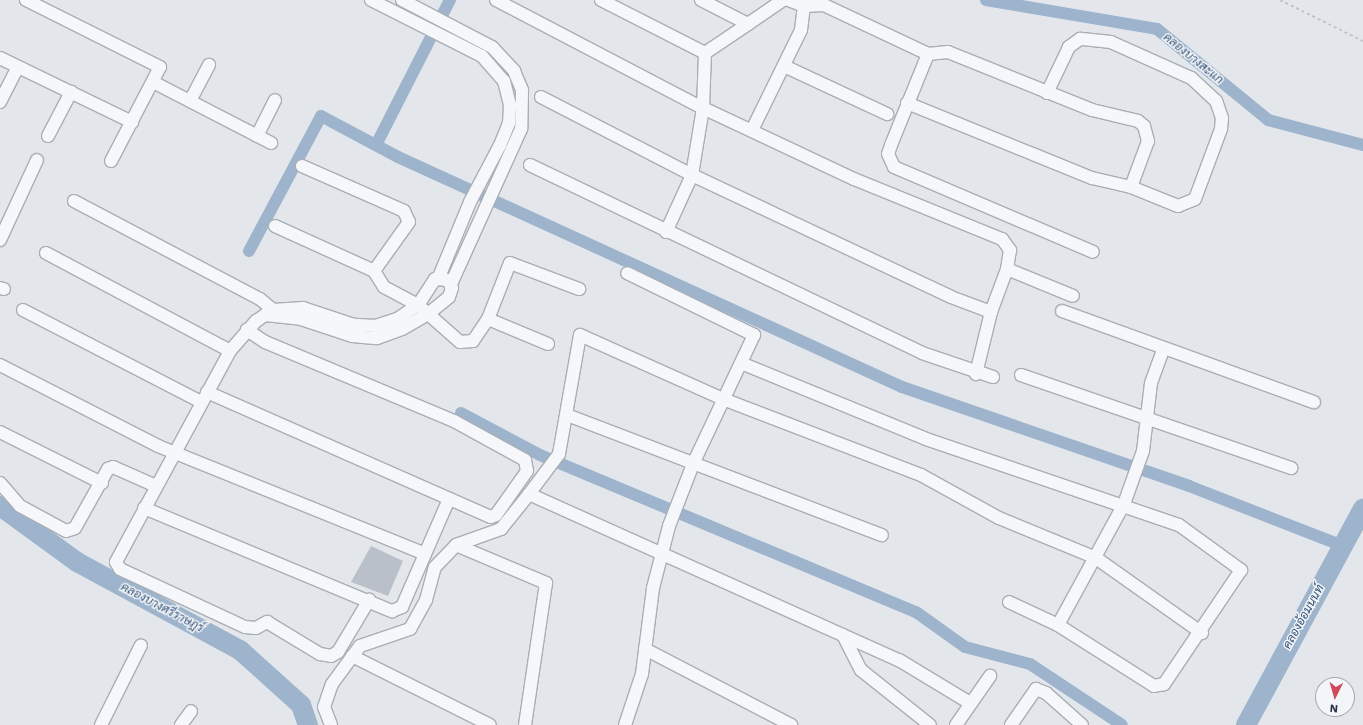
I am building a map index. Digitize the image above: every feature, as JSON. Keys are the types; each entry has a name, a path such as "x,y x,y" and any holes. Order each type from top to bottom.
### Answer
{"street":[{"path":"26,0 158,66 153,82 111,161"},
{"path":"369,600 338,652 331,656 320,654 267,622 256,628 245,627 120,569 117,554 144,508 230,351 247,330 273,314 302,308 354,325 376,326 397,319 418,305 428,290 431,282 439,277 470,202 500,145 509,123 510,105 504,81 482,56 371,0"},
{"path":"74,201 260,299 273,314 301,320 352,336 377,338 402,330 428,314 441,301 449,297 451,284 483,209 512,152 523,112 522,90 514,71 492,47 449,23 402,0"},
{"path":"496,0 703,108 752,130 854,180 1002,239 1010,250 1007,269 991,312 976,374"},
{"path":"601,0 705,53"},
{"path":"701,0 748,24"},
{"path":"705,53 783,0"},
{"path":"788,0 804,6 824,5 928,54 948,52 1047,93 1144,126 1148,141 1131,187"},
{"path":"752,130 801,30 804,6"},
{"path":"907,103 1092,178 1131,187 1178,206 1191,202 1221,129 1216,101 1178,70 1111,42 1088,38 1073,41 1047,93"},
{"path":"666,232 692,175 703,108 705,53"},
{"path":"928,54 907,103 888,154 894,167 1093,252"},
{"path":"0,58 132,122"},
{"path":"190,101 209,65"},
{"path":"784,66 887,114"},
{"path":"0,102 18,67"},
{"path":"153,82 271,143"},
{"path":"48,136 71,92"},
{"path":"541,97 692,175 951,297 991,312"},
{"path":"257,136 275,100"},
{"path":"500,145 512,152"},
{"path":"0,240 37,160"},
{"path":"530,165 666,232 922,353 976,374 992,377"},
{"path":"302,166 400,208 408,216 403,233 374,271"},
{"path":"275,226 374,271 384,287 418,305 460,342 468,344 473,341 488,319 510,263 579,289"},
{"path":"46,253 230,351"},
{"path":"1007,269 1073,296"},
{"path":"624,725 642,674 653,588 669,526 693,464 754,336 627,273"},
{"path":"439,277 451,284"},
{"path":"428,290 432,298 441,301"},
{"path":"23,310 204,397 450,499 485,515 496,515 528,465 454,421 265,342 247,330"},
{"path":"1062,311 1314,402"},
{"path":"488,319 548,344"},
{"path":"332,725 324,707 332,684 360,646 410,629 426,600 435,567 456,545 501,529 559,454 580,335 723,399 921,475 999,518 1096,558 1202,633"},
{"path":"1058,625 1096,558 1124,504 1143,451 1153,371 1164,348"},
{"path":"741,362 926,439 1124,504 1179,526 1241,570 1202,633 1164,684 1154,686 1058,625 1009,602"},
{"path":"0,365 175,451 425,554"},
{"path":"1021,376 1148,418 1290,468"},
{"path":"567,415 882,535"},
{"path":"0,432 102,483"},
{"path":"0,483 20,506 66,531 75,528 113,467 156,486"},
{"path":"529,494 899,660 970,703"},
{"path":"144,508 398,611 450,499"},
{"path":"456,545 546,584 525,725"},
{"path":"843,635 861,670 930,725"},
{"path":"101,725 141,645"},
{"path":"645,649 791,725"},
{"path":"352,656 490,725"},
{"path":"956,725 990,676"},
{"path":"1011,725 1036,689 1046,692 1082,725"},
{"path":"182,725 191,711"}],"path":[{"path":"1280,0 1363,41"}],"building":[{"path":"371,546 403,561 388,596 351,582"}],"waterway":[{"path":"376,145 450,0"},
{"name":"คลองบางสะแก","path":"986,0 1157,29 1268,120 1363,145"},
{"path":"249,251 321,116 398,157 902,387 1189,486 1343,546"},
{"path":"461,413 540,455 916,612 965,647 1030,664 1122,725"},
{"name":"คลองบางศรีราษฎร์","path":"0,506 77,562 240,650 301,705 308,725"},
{"name":"คลองอ้อมนนท์","path":"1246,725 1363,509"}]}
